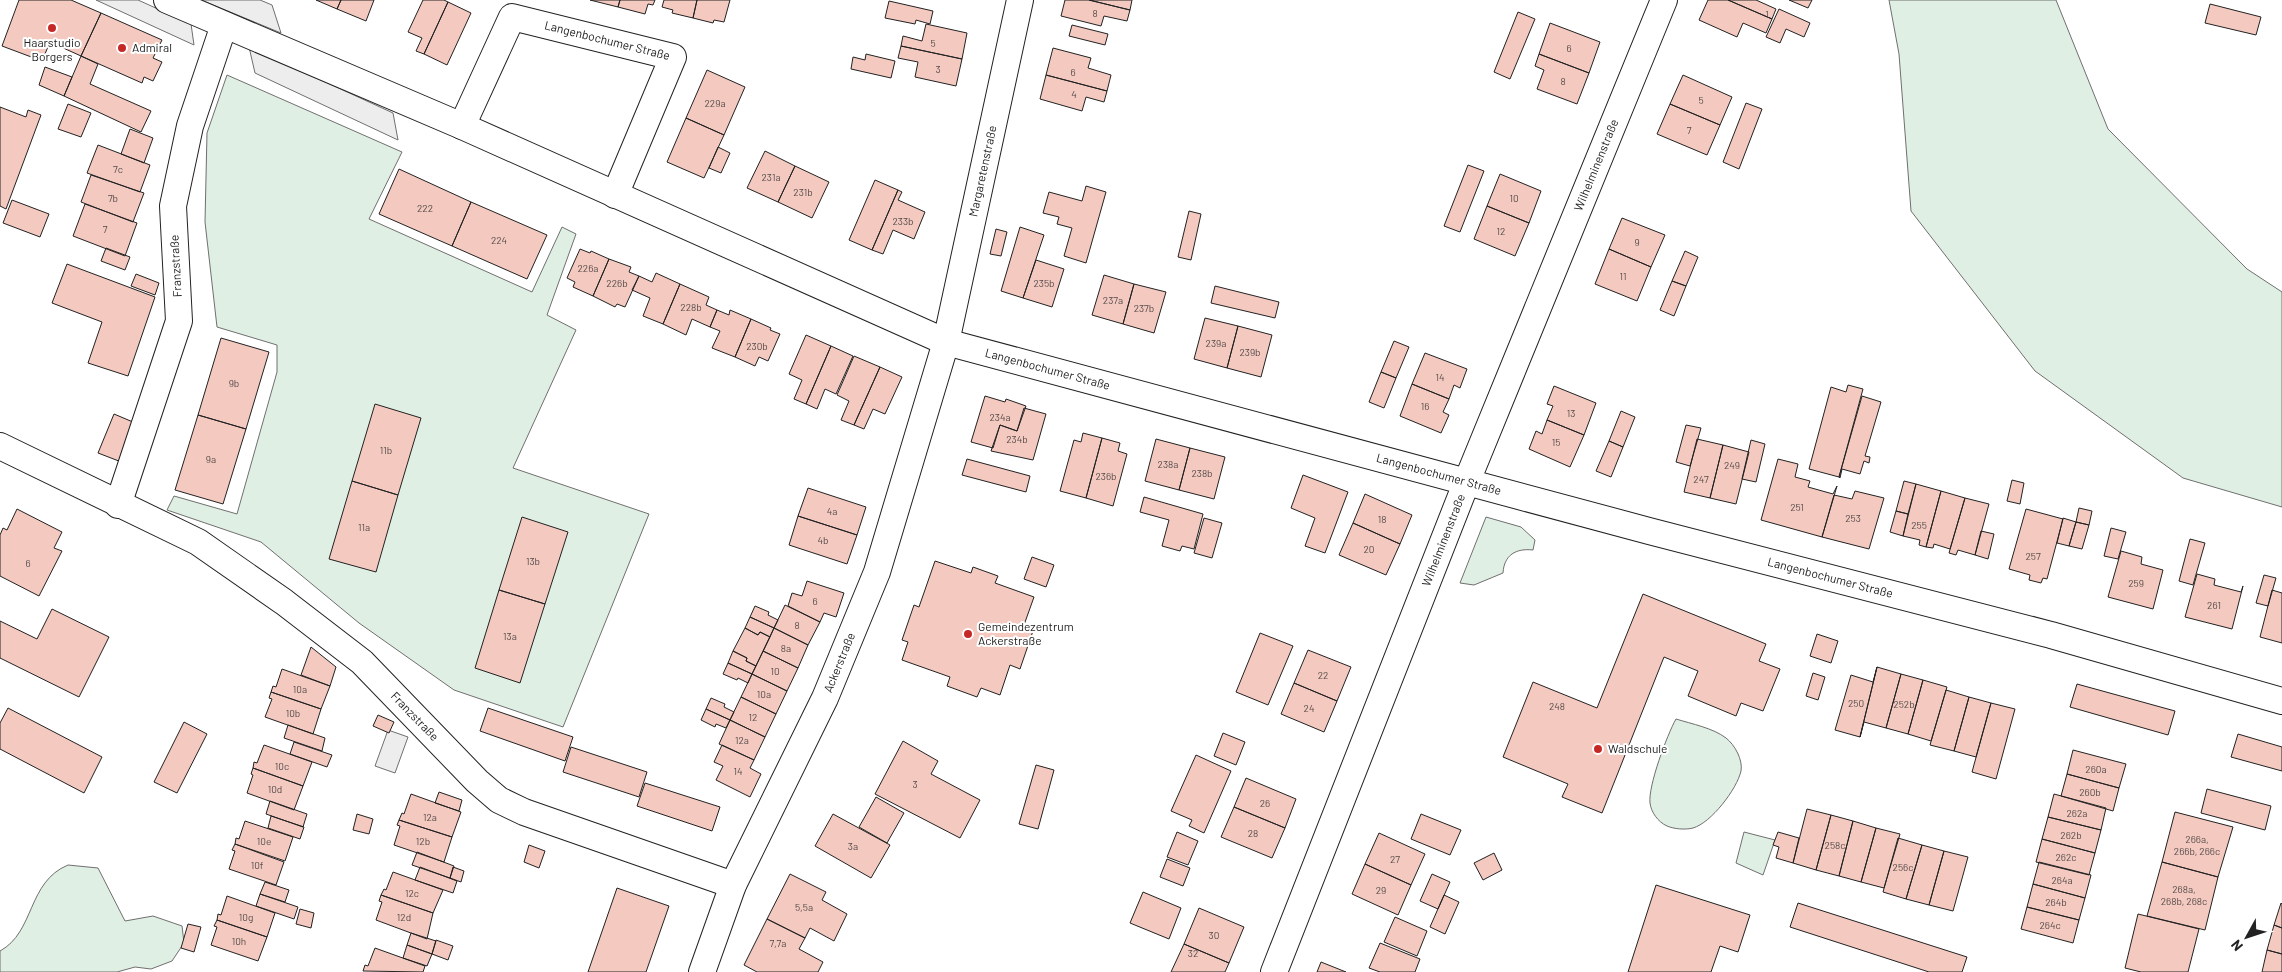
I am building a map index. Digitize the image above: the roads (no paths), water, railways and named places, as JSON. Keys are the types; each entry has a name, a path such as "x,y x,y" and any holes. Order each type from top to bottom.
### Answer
{"street":[{"name":"Langenbochumer Straße","path":"167,0 462,126 946,342 2051,635 2282,701"},
{"name":"Margaretenstraße","path":"946,342 1020,0"},
{"name":"Wilhelminenstraße","path":"1274,972 1467,481 1664,0"},
{"name":"Langenbochumer Straße","path":"462,126 512,17 673,57 615,194"},
{"name":"Franzstraße","path":"118,505 179,321 173,206 190,126 224,25"},
{"name":"Ackerstraße","path":"702,972 733,885 825,698 877,572 946,342"},
{"name":"Franzstraße","path":"0,446 118,505 198,542 284,602 362,662 477,781 499,800 524,812 733,885"}],"place":[{"name":"Haarstudio Borgers","path":"52,28"},
{"name":"Admiral","path":"122,48"},
{"name":"Gemeindezentrum Ackerstraße","path":"968,634"},
{"name":"Waldschule","path":"1598,749"}]}
